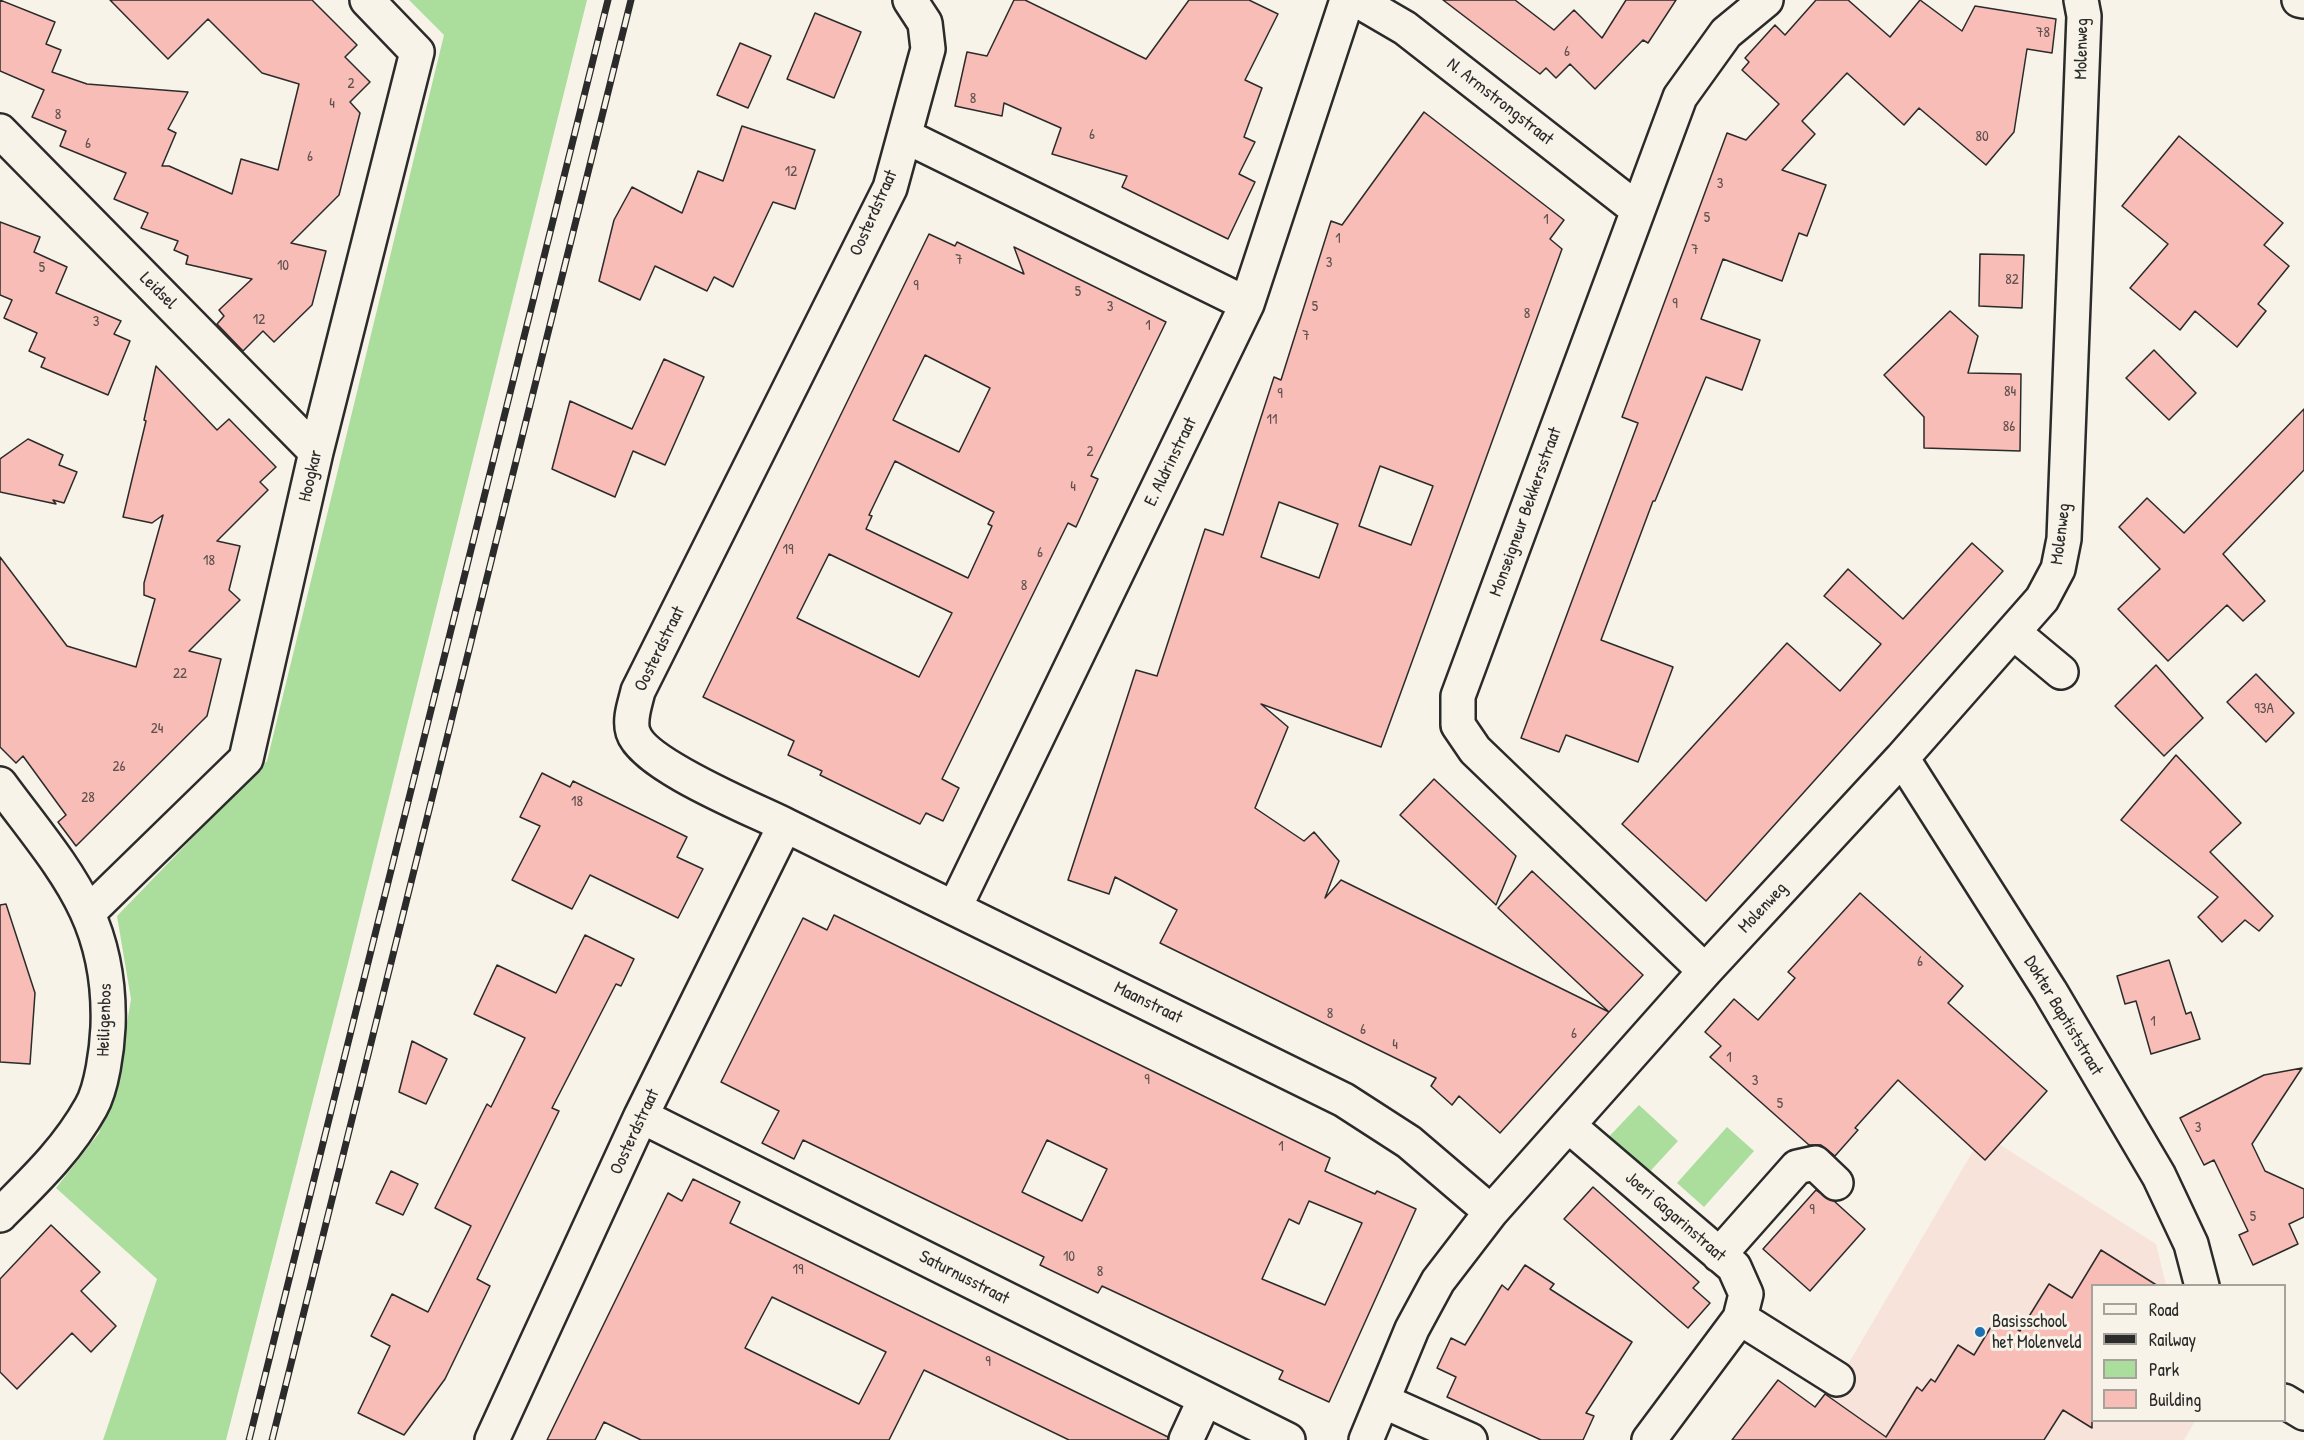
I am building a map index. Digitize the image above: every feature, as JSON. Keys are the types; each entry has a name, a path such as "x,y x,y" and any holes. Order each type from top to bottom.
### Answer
{"street":[{"name":"Hoogkar","path":"89,912 246,759 316,452 417,52 367,0"},
{"name":"Oosterdstraat","path":"492,1440 641,1116 785,825 662,764 643,748 633,732 632,714 638,691 890,188 928,49 925,23 910,0"},
{"name":"E. Aldrinstraat","path":"955,908 1247,304 1347,0"},
{"name":"N. Armstrongstraat","path":"1357,0 1405,28 1638,210"},
{"name":"Monseigneur Bekkersstraat","path":"1705,971 1475,750 1458,725 1458,696 1680,98 1726,33 1766,0"},
{"name":"Molenweg","path":"1705,971 1902,758 2042,599 2058,569 2064,539 2084,16 2081,0"},
{"path":"2299,0 2304,1"},
{"name":"Leidsel","path":"0,131 316,452"},
{"path":"905,136 1247,304"},
{"path":"2013,632 2061,672"},
{"name":"Dokter Baptiststraat","path":"1902,758 2050,991 2159,1176 2191,1244 2201,1284"},
{"name":"Heiligenbos","path":"0,784 69,878 89,912 101,947 109,989 107,1047 92,1105 60,1154 0,1215"},
{"name":"Maanstraat","path":"785,825 1344,1100 1409,1142 1491,1212"},
{"path":"1366,1440 1412,1329 1438,1281 1491,1212 1705,971"},
{"name":"Saturnusstraat","path":"641,1116 1288,1440"},
{"name":"Joeri Gagarinstraat","path":"1569,1126 1734,1267 1746,1294 1740,1317 1649,1440"},
{"path":"1719,1254 1797,1167 1815,1163 1836,1183"},
{"path":"1740,1317 1837,1379"},
{"path":"1186,1440 1205,1399"},
{"path":"1383,1401 1470,1440"},
{"path":"2286,1402 2304,1413"}],"shaded area":[{"name":"Basisschool het Molenveld","path":"1983,1134 2156,1244 2166,1284 2091,1284 2091,1422 2194,1422 2184,1440 1793,1440 1840,1378"}],"green space":[{"path":"409,0 587,0 346,971 226,1440 103,1440 157,1279 56,1188 99,1133 121,1059 131,999 117,916 267,761 444,35"},
{"path":"1639,1105 1678,1141 1643,1179 1603,1143"},
{"path":"1727,1127 1754,1151 1704,1207 1677,1183"}],"building":[{"path":"0,0 55,22 46,44 61,50 52,72 87,84 188,92 168,129 176,133 162,166 169,166 232,194 241,159 278,170 299,84 262,73 208,19 168,59 110,0 312,0 357,45 345,57 370,82 350,102 360,113 339,195 291,243 326,251 312,305 274,342 263,331 243,351 217,324 224,316 219,310 252,279 186,264 188,256 174,250 178,241 141,228 148,213 114,199 126,173 60,146 66,131 32,117 44,90 0,71"},
{"path":"1014,0 1025,0 1146,59 1189,0 1249,0 1278,14 1245,80 1262,88 1244,137 1255,142 1239,174 1255,182 1228,239 1122,187 1127,176 1052,154 1061,128 1004,103 1002,116 955,106 967,52 987,56"},
{"path":"1443,0 1515,0 1554,30 1574,10 1602,38 1626,0 1676,0 1648,43 1643,40 1595,89 1570,64 1556,78 1546,68 1540,74"},
{"path":"1816,0 1848,0 1890,37 1920,0 1962,31 1975,6 2056,19 2052,53 2027,49 2014,132 1986,165 1919,108 1904,125 1847,73 1802,121 1815,134 1782,170 1826,185 1807,236 1799,233 1782,281 1723,259 1701,319 1760,340 1742,390 1706,377 1655,501 1653,501 1601,640 1673,667 1638,762 1566,735 1559,752 1521,738 1638,423 1622,417 1727,133 1746,140 1779,104 1742,70 1749,62 1745,58 1775,25 1785,35"},
{"path":"815,13 861,32 834,98 787,79"},
{"path":"740,43 771,56 748,108 717,95"},
{"path":"1424,112 1564,220 1550,239 1562,249 1381,747 1261,704 1288,727 1255,808 1304,841 1314,832 1339,861 1325,898 1341,880 1609,1012 1500,1133 1459,1096 1452,1105 1431,1086 1436,1078 1160,943 1177,910 1115,877 1109,894 1068,880 1136,670 1157,676 1205,529 1223,535 1274,377 1281,380 1331,221 1342,225","holes":["1380,466 1433,486 1411,545 1359,526","1279,502 1338,524 1319,578 1261,557"]},
{"path":"742,126 815,150 795,209 773,202 733,287 714,277 707,291 655,266 640,300 599,281 614,220 632,187 682,213 698,171 723,181"},
{"path":"2179,136 2283,223 2264,245 2289,266 2258,304 2266,311 2237,347 2195,311 2180,330 2130,288 2168,244 2122,206"},
{"path":"0,222 40,237 34,252 67,267 56,293 121,321 114,334 130,341 108,395 41,367 45,358 29,351 37,333 4,318 12,300 0,295"},
{"path":"929,234 955,246 957,242 1024,274 1014,247 1166,322 1091,476 1098,479 1076,527 1068,523 942,779 959,788 943,821 926,813 920,824 820,775 822,771 788,755 794,741 703,697","holes":["925,355 990,388 959,452 893,420","895,461 994,512 988,524 992,526 968,578 866,529 872,516 869,515","829,554 952,613 919,677 797,618"]},
{"path":"1980,254 2024,255 2022,308 1979,306"},
{"path":"1950,311 1978,336 1968,373 2021,374 2020,451 1924,448 1924,417 1884,375"},
{"path":"2154,350 2196,393 2169,420 2126,378"},
{"path":"664,359 704,377 665,465 633,451 615,497 552,469 570,401 632,429"},
{"path":"156,366 217,430 229,419 276,467 260,482 268,490 217,541 240,546 229,590 240,600 189,651 221,659 207,716 76,846 58,822 66,815 23,756 16,763 0,747 0,557 67,646 136,667 155,599 144,595 144,583 163,515 152,523 123,517 146,421 144,420"},
{"path":"2304,409 2304,470 2223,554 2265,601 2243,621 2227,605 2168,661 2118,609 2160,569 2119,527 2147,498 2184,533"},
{"path":"28,439 63,455 59,465 77,472 64,503 53,500 56,504 0,492 0,459"},
{"path":"1972,543 2003,571 1706,901 1622,824 1787,643 1840,691 1881,644 1824,596 1848,569 1903,619"},
{"path":"2156,665 2203,718 2164,756 2115,706"},
{"path":"2256,674 2294,713 2266,742 2227,702"},
{"path":"2176,755 2241,823 2210,852 2273,916 2259,931 2245,920 2222,942 2198,917 2218,897 2121,820"},
{"path":"542,773 570,787 573,781 687,837 677,857 703,869 678,918 590,875 572,909 512,880 540,826 520,817"},
{"path":"1434,779 1516,856 1496,905 1400,815"},
{"path":"1532,871 1643,975 1609,1012 1498,908"},
{"path":"1860,893 1963,986 1948,1003 2047,1091 1985,1160 1898,1080 1855,1128 1858,1130 1835,1156 1821,1145 1809,1145 1710,1057 1721,1046 1705,1032 1734,999 1758,1020 1795,978 1788,972"},
{"path":"6,904 35,993 30,1064 0,1062 0,905"},
{"path":"834,915 1330,1158 1325,1171 1375,1194 1377,1191 1416,1209 1329,1402 1279,1379 1283,1371 1102,1286 1098,1293 1040,1265 1044,1257 803,1140 794,1159 762,1143 779,1111 721,1082 803,918 827,930","holes":["1047,1140 1107,1169 1082,1221 1022,1192","1309,1201 1362,1223 1325,1305 1262,1279 1289,1219 1299,1224"]},
{"path":"585,935 634,959 621,986 616,984 552,1108 559,1111 477,1279 490,1286 445,1379 404,1435 358,1413 390,1346 371,1336 392,1294 428,1312 471,1226 435,1208 487,1104 491,1107 525,1038 474,1014 497,965 556,993"},
{"path":"2169,960 2186,1014 2191,1012 2200,1039 2151,1054 2136,1001 2125,1004 2117,976"},
{"path":"412,1041 447,1059 426,1104 399,1092"},
{"path":"2302,1068 2252,1144 2265,1171 2304,1189 2304,1217 2289,1224 2298,1244 2253,1265 2239,1235 2248,1231 2214,1160 2204,1165 2180,1118 2264,1075"},
{"path":"391,1171 418,1184 403,1215 376,1203"},
{"path":"693,1179 740,1202 730,1223 1168,1437 1168,1440 1069,1440 924,1370 889,1440 641,1440 604,1422 595,1440 547,1440 668,1193 682,1201","holes":["772,1297 886,1352 859,1404 745,1348"]},
{"path":"1593,1187 1699,1282 1693,1288 1710,1303 1688,1328 1564,1219"},
{"path":"1816,1190 1834,1201 1865,1229 1810,1291 1763,1249"},
{"path":"51,1225 100,1272 81,1291 116,1326 91,1352 72,1333 17,1389 0,1372 0,1279"},
{"path":"2101,1250 2155,1284 2091,1284 2092,1428 2063,1410 2044,1440 1732,1440 1778,1380 1815,1407 1825,1394 1886,1437 1917,1387 1922,1391 1931,1379 1935,1382 1958,1345 1974,1355 1997,1317 2020,1331 2049,1284 2072,1298"},
{"path":"1525,1265 1554,1284 1550,1289 1632,1342 1586,1413 1594,1416 1583,1440 1541,1440 1447,1397 1456,1377 1437,1368 1451,1338 1465,1345 1502,1285 1508,1290"}],"railway":[{"path":"249,1440 608,0"},
{"path":"272,1440 631,0"}],"place":[{"name":"Basisschool het Molenveld","path":"1980,1332"}]}
